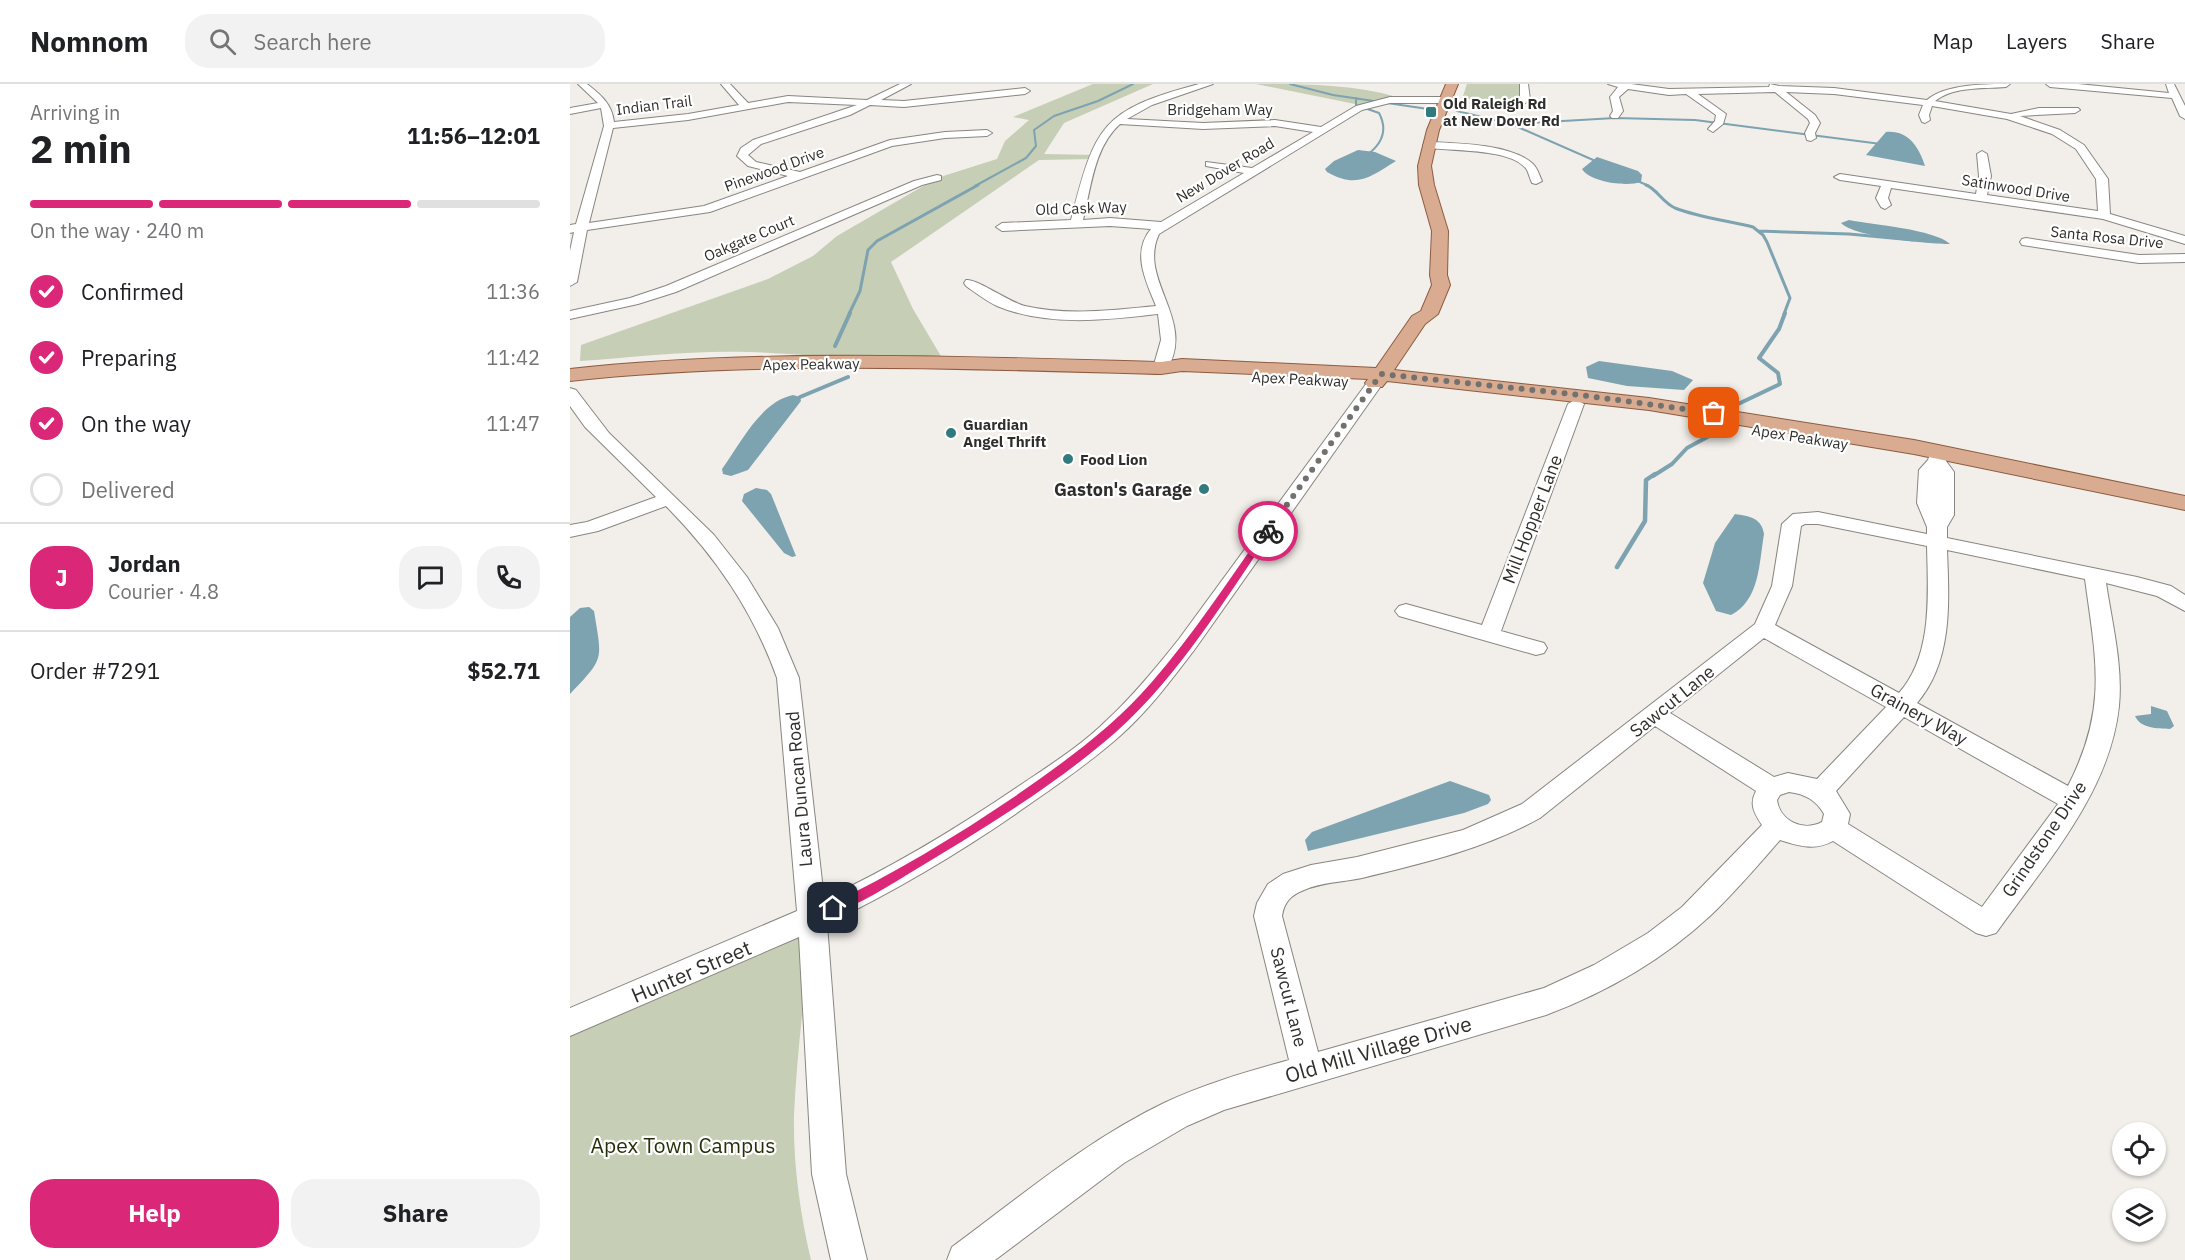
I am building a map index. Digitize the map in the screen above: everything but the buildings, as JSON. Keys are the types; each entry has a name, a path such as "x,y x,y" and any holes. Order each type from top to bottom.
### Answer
{"main road":[{"path":"1378,379 1418,320 1429,314 1441,285 1438,279 1441,255 1439,222 1424,175 1428,145 1452,84"},
{"name":"Apex Peakway","path":"570,375 647,368 871,363 1161,368 1177,373 1378,379 1649,404 1819,430 2185,515"},
{"name":"Apex Peakway","path":"1378,379 1576,404 1937,457 2185,503"}],"street":[{"path":"570,282 575,229 609,126 610,112 606,105 582,84"},
{"path":"725,84 744,105"},
{"path":"800,175 752,164 742,156 749,146 766,138 830,119 908,84"},
{"path":"1076,224 1101,139 1118,121 1152,102 1209,84"},
{"path":"1519,104 1525,100 1524,84"},
{"path":"1612,84 1689,93 1774,86 1845,88 2009,116 2056,132 2083,151 2102,179 2104,216"},
{"path":"1683,84 1689,93 1721,114 1720,122 1713,129"},
{"path":"1925,120 1924,115 1936,96 1955,89 2006,84"},
{"path":"2050,84 2176,96"},
{"path":"2170,84 2185,116"},
{"path":"1774,86 1812,117 1815,123 1810,133 1811,138"},
{"path":"1615,116 1618,111 1614,101 1615,96 1625,87"},
{"name":"Indian Trail","path":"609,126 688,117 744,105 801,99 919,103 1025,91"},
{"name":"New Dover Road","path":"1161,226 1359,108 1374,102 1400,99 1445,100"},
{"path":"570,111 606,105"},
{"path":"2009,116 2039,111 2075,110"},
{"path":"1251,111 1253,123"},
{"name":"Bridgeham Way","path":"1118,121 1203,126 1275,123 1322,130"},
{"name":"Pinewood Drive","path":"575,229 706,209 890,143 925,137 987,133"},
{"path":"1428,145 1468,148 1516,158 1531,168 1536,181"},
{"path":"1980,198 1985,176 1982,154"},
{"path":"1210,164 1252,171"},
{"name":"Satinwood Drive","path":"1840,177 2104,216 2185,240"},
{"name":"Oakgate Court","path":"570,315 633,302 671,289 918,183 937,178"},
{"path":"1885,205 1882,198 1887,184"},
{"name":"Old Cask Way","path":"1002,227 1110,222 1161,226"},
{"path":"1161,226 1148,242 1147,257 1169,336 1161,368"},
{"name":"Santa Rosa Drive","path":"2026,242 2139,260 2185,258"},
{"path":"971,283 1003,304 1043,313 1092,316 1163,309"},
{"name":"Hunter Street","path":"570,1022 812,918 875,888 981,825 1049,778 1113,729 1154,686 1187,644 1378,379"},
{"name":"Laura Duncan Road","path":"570,393 598,433 702,530 726,559 781,656 788,678 794,718 812,918 829,1174 849,1260"},
{"name":"Mill Hopper Lane","path":"1489,634 1576,404"},
{"path":"1820,792 1918,687 1928,668 1933,648 1938,597 1936,534 1945,515 1945,472 1937,457"},
{"path":"570,530 591,527 665,495"},
{"name":"Sawcut Lane","path":"1307,1069 1268,916 1269,905 1274,896 1294,881 1421,853 1504,827 1531,812 1763,628 1778,599 1792,524 1800,518 1818,518 1936,534 2164,591 2185,604"},
{"name":"Grindstone Drive","path":"1834,828 1986,924 2074,801 2086,780 2103,732 2107,707 2107,664 2094,574"},
{"path":"1406,611 1536,648"},
{"name":"Grainery Way","path":"1763,628 2074,801"},
{"path":"1655,715 1771,788"},
{"path":"1788,782 1799,783 1820,792 1828,798 1837,814 1834,828 1819,837 1809,838 1787,832 1770,818 1763,801 1771,788 1788,782"},
{"name":"Old Mill Village Drive","path":"965,1260 1112,1151 1175,1115 1222,1095 1546,1000 1579,987 1624,964 1690,917 1778,826"}],"green space":[{"path":"1093,84 1153,84 1064,123 1044,154 1096,155 1095,159 1039,160 891,262 913,309 945,363 728,352 664,354 580,361 581,345 768,279 813,256 837,236 937,178 997,159 1005,141 1029,120 1013,117"},
{"path":"1256,84 1345,87 1397,97 1360,105"},
{"path":"1467,84 1520,84 1521,99 1462,99"},
{"name":"Apex Town Campus","path":"812,918 794,1115 798,1188 811,1260 570,1260 570,1022"}],"water":[{"path":"1886,132 1901,134 1912,141 1925,166 1866,155"},
{"path":"1358,150 1375,152 1396,161 1371,176 1355,180 1338,177 1325,169 1334,161"},
{"path":"1597,157 1638,171 1642,175 1641,182 1618,184 1592,177 1582,169"},
{"path":"1849,220 1917,231 1950,244 1876,236 1849,228 1841,223"},
{"path":"1599,361 1672,371 1693,380 1684,390 1627,386 1588,378 1586,367"},
{"path":"793,395 800,397 801,401 748,470 731,476 723,474 722,469 752,425 771,406"},
{"path":"756,488 767,490 771,494 796,556 792,557 784,553 742,501 744,494"},
{"path":"1735,514 1758,521 1764,534 1753,590 1741,608 1731,615 1716,611 1703,583 1715,543"},
{"path":"589,607 594,611 599,640 598,657 590,672 570,694 570,617 580,608"},
{"path":"2151,706 2167,711 2174,726 2170,729 2150,727 2141,723 2135,716 2151,714"},
{"path":"1450,781 1489,795 1491,800 1488,804 1464,813 1308,851 1305,840 1312,832"}],"waterway":[{"path":"975,186 1026,158 1036,146 1034,130 1054,116 1098,101 1133,84"},
{"path":"1290,84 1356,98"},
{"path":"1356,98 1428,109"},
{"path":"1356,98 1356,105 1379,113 1382,119 1383,131 1380,141 1367,155"},
{"path":"1457,111 1511,124"},
{"path":"1511,124 1615,118 1695,120 1881,144"},
{"path":"1511,124 1600,163"},
{"path":"1633,179 1649,186"},
{"path":"849,314 860,291 868,250 877,241 978,185"},
{"path":"1646,185 1675,208 1753,227 1758,231"},
{"path":"1758,231 1849,234 1913,240"},
{"path":"1758,231 1767,242 1790,298 1784,314"},
{"path":"835,346 850,313"},
{"path":"1736,405 1780,384 1778,373 1759,358 1779,329 1785,313"},
{"path":"800,397 848,377"},
{"path":"1653,476 1672,464 1687,448 1713,434"},
{"path":"1617,567 1645,521 1646,480 1655,474"}],"way so far":[{"path":"1268,531 1381,374 1580,395 1714,413"}],"place":[{"name":"Old Raleigh Rd at New Dover Rd","path":"1431,112"},
{"name":"Guardian Angel Thrift","path":"951,433"},
{"name":"Food Lion","path":"1068,459"},
{"name":"Gaston's Garage","path":"1204,489"}],"route":[{"path":"833,908 875,888 981,825 1049,778 1113,729 1154,686 1187,644 1268,531"}]}
